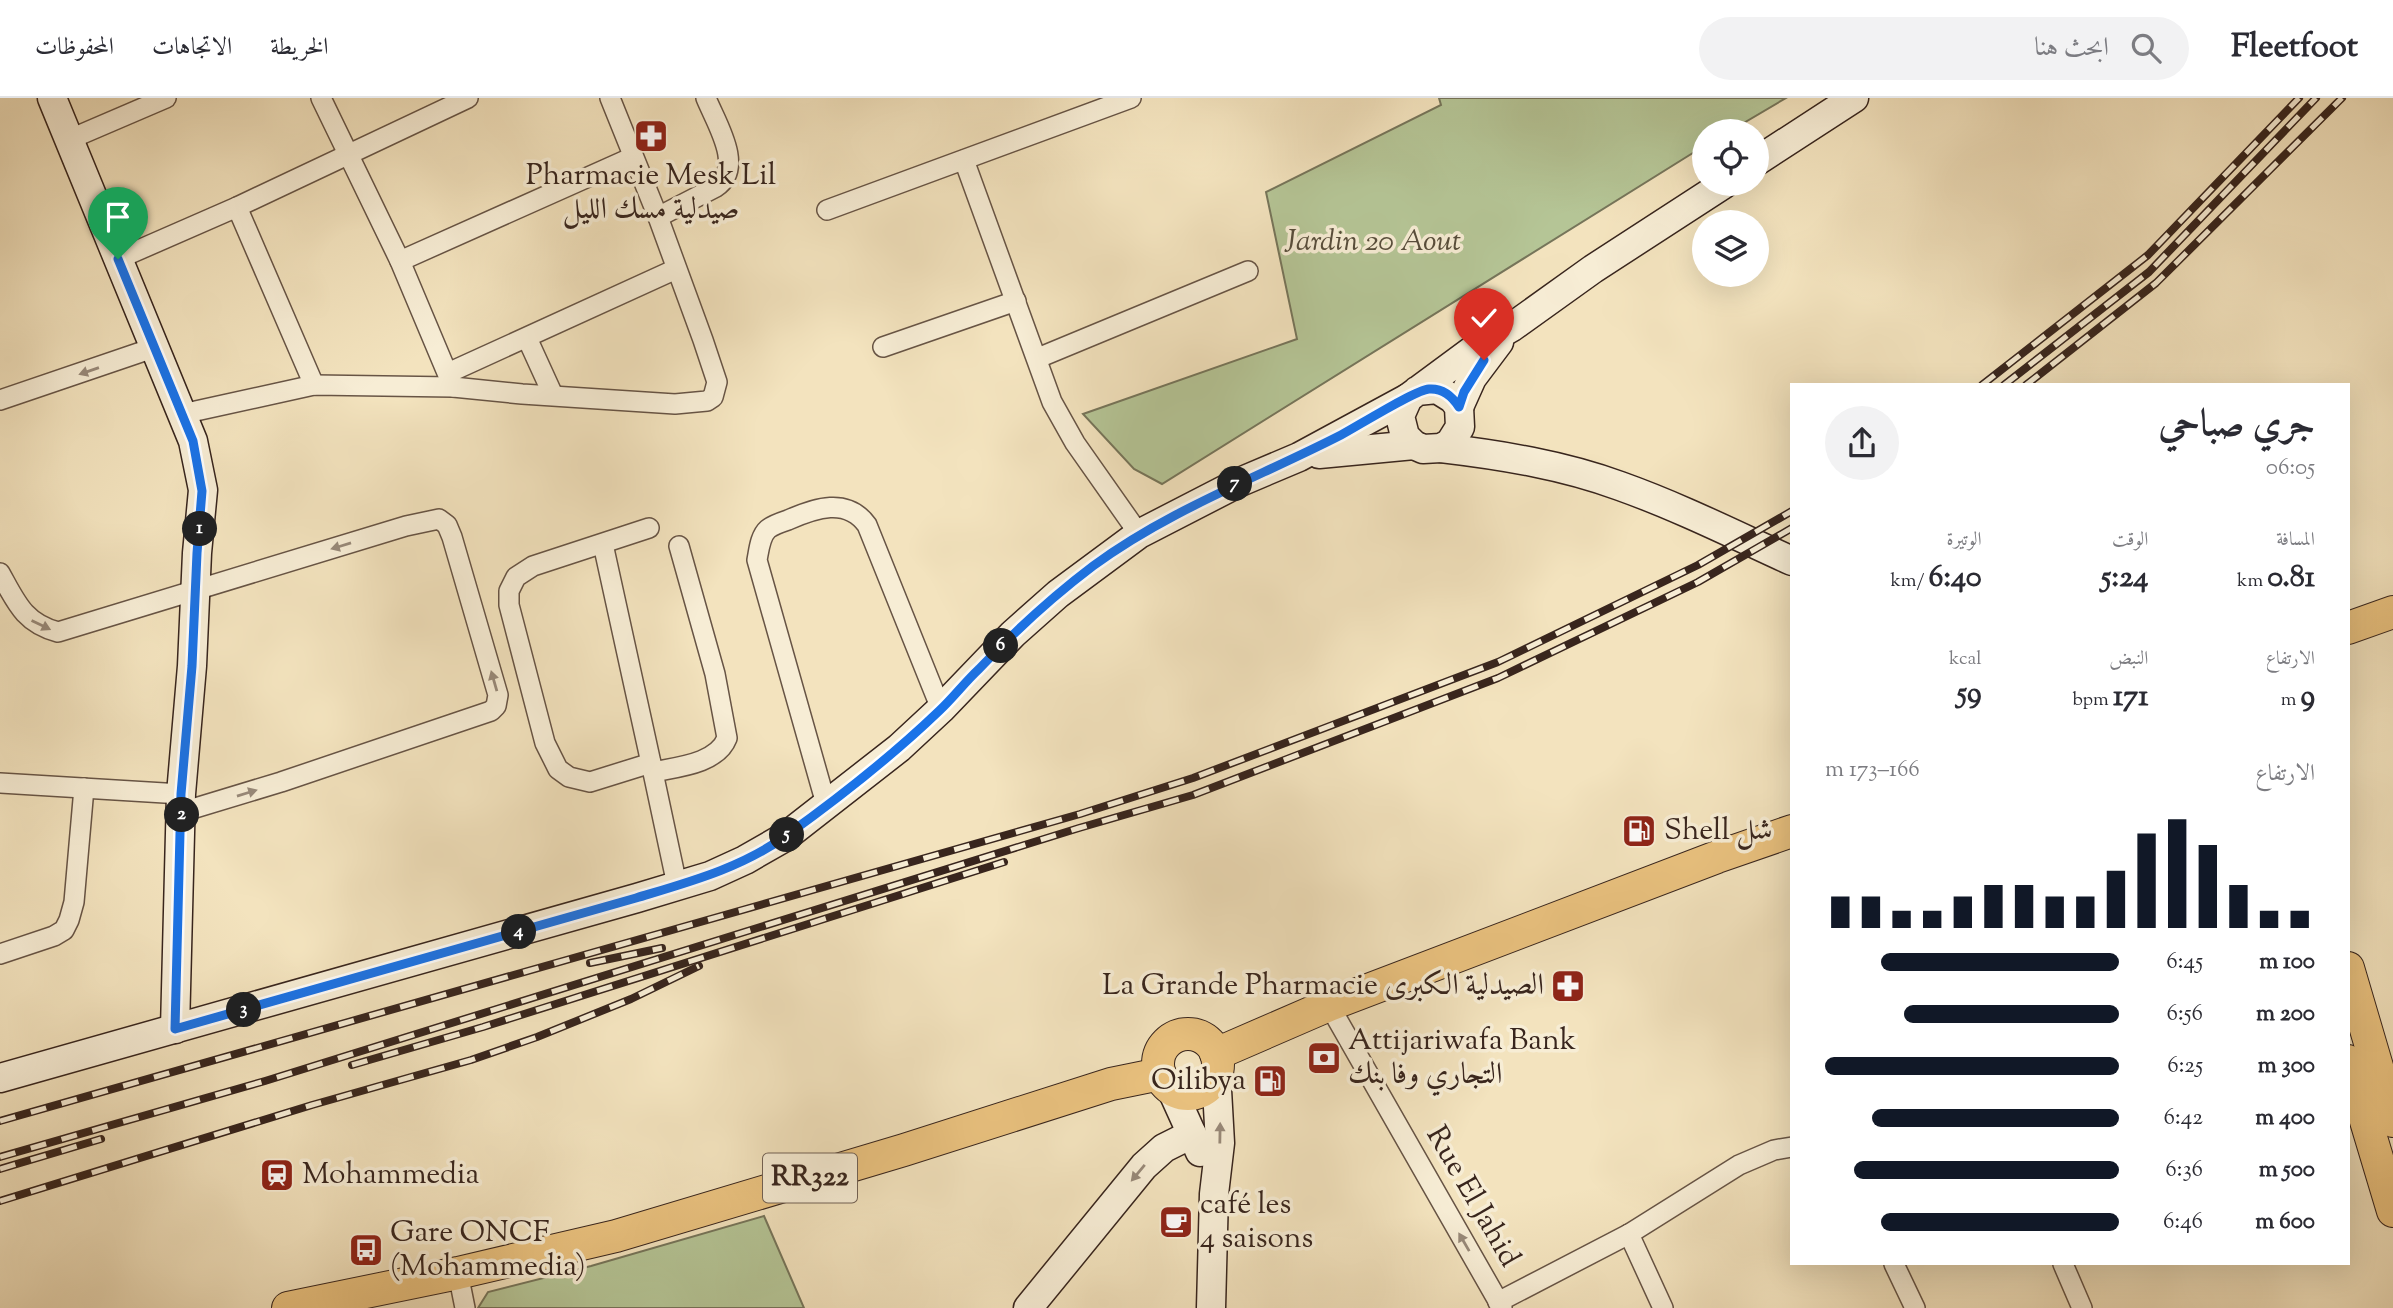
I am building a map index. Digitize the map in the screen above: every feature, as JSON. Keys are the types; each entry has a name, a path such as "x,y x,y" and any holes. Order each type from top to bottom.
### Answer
{"main road":[{"path":"2350,627 2393,612"},
{"name":"RR322","path":"288,1308 458,1273 616,1236 904,1150 1111,1084 1165,1081 1189,1094 1198,1092 1206,1087 1216,1063 1329,1005 1790,832"},
{"path":"2350,975 2393,1121"},
{"path":"1165,1081 1158,1064 1160,1054 1173,1038 1183,1034 1193,1034 1211,1045 1216,1063"},
{"path":"2350,1066 2386,1162 2393,1211"}],"street":[{"path":"52,98 193,441 202,491 181,803 175,1029"},
{"path":"68,140 166,98"},
{"path":"321,98 400,261 451,380"},
{"path":"118,259 237,207 468,98"},
{"path":"182,414 314,385 451,380 552,395 675,404 707,401 713,397 717,382 658,217 611,98"},
{"path":"658,217 716,187 729,171 729,156 706,98"},
{"path":"827,210 1131,98"},
{"path":"1816,121 1837,98"},
{"path":"1769,153 1854,98"},
{"path":"400,261 633,158"},
{"path":"964,160 1062,422 1139,534"},
{"path":"0,1078 710,876 745,860 785,836 899,748 941,709 1013,634 1093,567 1139,534 1240,482 1299,457 1413,395 1477,347 1512,327 1706,196"},
{"path":"237,207 314,385"},
{"path":"451,380 527,338 676,269"},
{"path":"1038,358 1248,271"},
{"path":"883,347 1016,301"},
{"path":"1512,327 1484,360 1464,392 1460,412 1456,436 1428,447 1405,436 1400,423 1401,410 1413,395 1437,389 1454,399 1460,412 1488,439 1535,464"},
{"path":"527,338 552,395"},
{"path":"0,400 153,348"},
{"path":"1299,457 1428,447 1581,473 1620,486 1790,560"},
{"path":"826,804 757,560 762,538 768,530 811,509 826,507 854,511 861,516 941,709"},
{"path":"0,573 19,608 29,619 58,632 406,526 439,519 447,525 453,537 498,695 496,706 480,716 281,782 181,803 84,788 0,783"},
{"path":"649,528 533,566 520,573 509,591 509,605 545,743 558,769 569,777 590,782 708,757 724,746 727,738 715,674 679,546"},
{"path":"603,544 677,885"},
{"path":"0,954 54,936 64,930 74,902 84,788"},
{"name":"Rue El Jahid","path":"1329,1005 1500,1305"},
{"path":"1211,1308 1214,1194 1220,1143 1216,1063"},
{"path":"1165,1081 1192,1134 1214,1194"},
{"path":"1028,1308 1144,1166 1164,1148 1192,1134"},
{"path":"1500,1305 1629,1234 1739,1165 1774,1150 1790,1147"},
{"path":"1629,1234 1663,1308"},
{"path":"1894,1265 1915,1308"},
{"path":"2063,1265 2082,1308"},
{"path":"458,1273 465,1308"}],"green space":[{"name":"Jardin 20 Aout","path":"1439,98 1786,98 1750,119 1692,119 1692,153 1162,484 1134,469 1083,414 1297,339 1266,192 1441,105"},
{"path":"764,1216 804,1308 478,1308 488,1292 591,1266"}],"railway":[{"path":"1985,383 2148,255 2299,98"},
{"path":"2007,383 2149,272 2316,98"},
{"path":"2029,383 2156,283 2342,98"},
{"path":"0,1121 1080,814 1193,778 1498,662 1698,565 1790,512"},
{"path":"0,1157 265,1081 1193,795 1498,678 1698,582 1790,529"},
{"path":"352,1065 483,1027 1004,862"},
{"path":"590,963 662,948"},
{"path":"0,1201 312,1105 471,1060 631,999 699,966"},
{"path":"0,1169 101,1139"}],"place":[{"name":"Pharmacie Mesk Lil صيدلية مسك الليل","path":"651,136"},
{"name":"Shell شل","path":"1639,831"},
{"name":"La Grande Pharmacie الصيدلية الكبرى","path":"1568,986"},
{"name":"Attijariwafa Bank التجاري وفا بنك","path":"1324,1058"},
{"name":"Oilibya","path":"1270,1081"},
{"name":"Mohammedia","path":"277,1175"},
{"name":"café les 4 saisons","path":"1176,1222"},
{"name":"Gare ONCF (Mohammedia)","path":"366,1250"}],"route":[{"path":"118,259 193,441 202,491 192,666 181,794 175,1029 636,898 710,876 745,860 785,836 899,748 941,709 1013,634 1058,594 1139,534 1240,482 1299,457 1370,420 1417,391 1437,389 1454,399 1459,407 1464,392 1484,360"}]}
